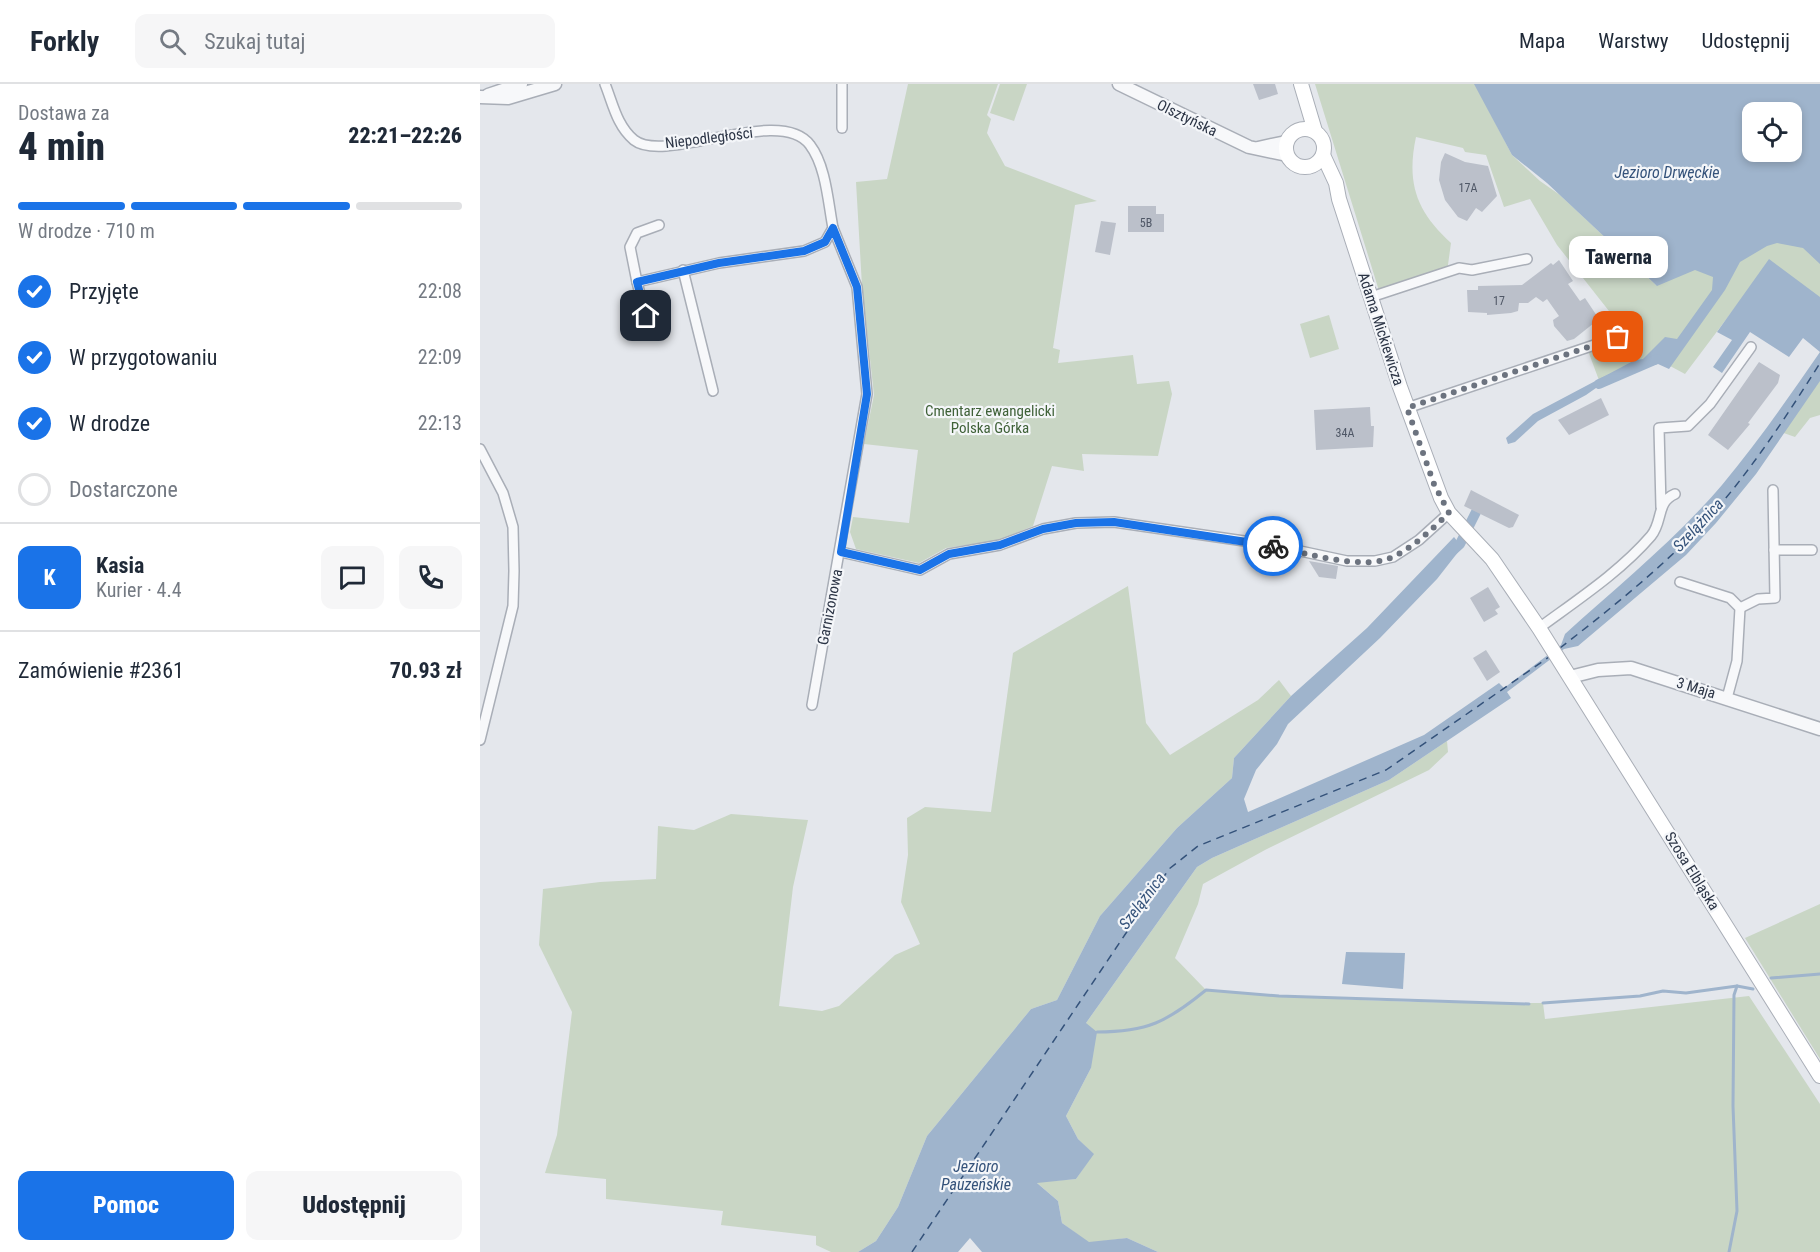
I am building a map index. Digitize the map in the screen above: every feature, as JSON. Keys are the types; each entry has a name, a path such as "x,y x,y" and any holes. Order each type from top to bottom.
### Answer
{"main road":[{"path":"1301,84 1315,131 1322,139 1318,160 1298,166 1287,149 1292,134 1300,129 1315,131"},
{"path":"1300,129 1306,99"},
{"name":"Adama Mickiewicza","path":"1318,160 1336,183 1338,199 1434,484 1449,513 1492,559 1567,672"},
{"name":"Szosa Elbląska","path":"1567,672 1820,1076"}],"street":[{"path":"480,99 521,84"},
{"path":"480,99 508,98 555,84"},
{"name":"Niepodległości","path":"605,84 618,121 625,132 636,142 652,145 688,143 765,131 789,131 809,143 822,177"},
{"path":"842,84 842,128"},
{"name":"Olsztyńska","path":"1119,84 1227,137 1256,148 1287,149"},
{"name":"Garnizonowa","path":"812,705 841,552 867,394 857,287 833,228 822,177"},
{"path":"650,334 630,247 637,233 659,225"},
{"path":"637,282 683,270 804,251 825,242 833,228"},
{"path":"1371,297 1459,268 1472,270 1527,259"},
{"path":"683,270 713,391"},
{"path":"1407,408 1618,337"},
{"path":"1541,631 1602,581 1644,543 1656,528 1661,507 1659,428 1688,426 1710,404 1751,347"},
{"path":"480,449 503,492 513,527 514,571 513,606 480,740"},
{"path":"1740,609 1758,599 1775,598 1773,490"},
{"path":"1661,507 1675,494"},
{"path":"841,552 920,570 949,554 1000,545 1043,529 1076,523 1114,522 1272,545 1347,561 1375,561 1393,557 1419,540 1449,513"},
{"path":"1774,550 1812,550"},
{"path":"1680,582 1730,597 1740,609 1737,661 1727,698"},
{"name":"3 Maja","path":"1567,672 1631,668 1820,729"}],"green space":[{"name":"Cmentarz ewangelicki Polska Górka","path":"908,84 998,84 987,115 991,119 987,133 1005,166 1097,201 1075,205 1053,348 1060,350 1058,363 1133,355 1137,384 1169,381 1172,394 1158,456 1082,454 1084,471 1052,466 1033,526 999,540 946,548 919,563 856,549 850,532 853,517 909,523 918,450 864,444 874,395 862,286 856,182 887,179"},
{"path":"1000,84 1027,84 1014,121 990,113"},
{"path":"1315,84 1475,84 1512,155 1540,181 1560,195 1657,286 1559,146 1742,103 1742,162 1802,162 1802,102 1744,102 1820,84 1820,298 1758,277 1685,374 1657,359 1600,383 1587,348 1618,337 1620,325 1557,245 1530,199 1504,207 1486,155 1465,152 1463,148 1416,137 1412,169 1414,183 1422,208 1451,243 1447,272 1380,294"},
{"path":"1329,315 1339,349 1310,358 1300,324"},
{"path":"1820,363 1820,415 1810,418 1795,437 1775,430"},
{"path":"1128,586 1146,723 1170,755 1258,700 1279,680 1291,696 1234,758 1232,778 1177,828 1100,916 1057,1000 1031,1009 927,1136 898,1207 876,1241 858,1252 831,1252 816,1245 816,1236 721,1225 723,1211 606,1199 606,1179 545,1173 557,1135 572,1012 539,945 543,889 600,882 656,879 658,826 694,830 731,814 808,820 793,887 779,1006 822,1011 839,1006 895,955 920,944 901,902 908,855 907,818 925,807 991,812 1013,653"},
{"path":"1447,741 1448,752 1429,770 1265,850 1203,884 1198,904 1175,958 1206,990 1374,1001 1543,1003 1545,1019 1749,996 1820,1104 1820,1252 1158,1252 1127,1238 1089,1243 1062,1223 1058,1201 1036,1182 1076,1179 1093,1154 1078,1139 1066,1116 1091,1068 1086,1023 1197,867 1212,858 1389,780"},
{"path":"1820,904 1820,1059 1745,938"}],"water":[{"name":"Jezioro Drwęckie","path":"1474,84 1820,84 1820,264 1803,248 1777,243 1767,246 1740,262 1725,290 1669,369 1658,364 1647,367 1645,362 1616,374 1586,395 1538,421 1515,442 1508,444 1506,438 1533,414 1635,360 1643,359 1665,337 1677,339 1712,290 1713,277 1695,270 1657,286 1547,183 1512,155"},
{"path":"1769,259 1820,297 1820,352 1803,338 1789,357 1750,332 1722,373 1713,367 1732,340 1717,332"},
{"path":"1820,352 1820,381 1756,474 1716,523 1686,555 1578,646 1564,649 1507,692 1511,698 1389,780 1212,858 1197,867 1086,1023 1097,1032 1091,1068 1066,1116 1078,1139 1094,1154 1076,1179 1037,1183 1058,1201 1062,1223 1089,1242 1127,1238 1158,1252 982,1252 970,1238 958,1252 858,1252 876,1241 898,1207 927,1136 1031,1009 1057,1000 1100,916 1177,828 1232,778 1234,758 1291,696 1367,628 1454,537 1462,547 1437,579 1380,638 1288,724 1277,744 1256,770 1244,799 1248,812 1424,735 1499,683 1504,688 1561,645 1565,634 1666,544 1722,485 1785,403"},
{"path":"1346,952 1405,953 1403,989 1342,984"}],"building":[{"path":"1253,84 1275,84 1278,94 1259,100"},
{"path":"1445,153 1465,162 1488,166 1497,196 1482,212 1476,208 1467,221 1458,217 1445,200 1439,180 1441,162"},
{"path":"1128,206 1156,206 1156,214 1164,214 1164,232 1128,232"},
{"path":"1101,221 1116,223 1110,255 1095,252"},
{"path":"1559,260 1573,281 1568,284 1580,301 1585,298 1599,319 1574,339 1567,341 1554,326 1553,320 1559,316 1547,299 1543,302 1536,297 1528,303 1519,303 1518,311 1511,313 1487,315 1487,313 1468,312 1467,290 1478,290 1478,286 1522,285 1551,263 1553,265"},
{"path":"1759,362 1780,375 1778,383 1748,423 1750,424 1728,450 1708,435"},
{"path":"1601,398 1609,415 1569,435 1558,420"},
{"path":"1370,407 1371,426 1374,426 1373,447 1316,450 1314,410"},
{"path":"1471,490 1519,515 1513,527 1509,528 1464,506"},
{"path":"1309,561 1338,566 1336,579 1319,577"},
{"path":"1488,587 1500,607 1495,610 1498,614 1484,622 1470,598"},
{"path":"1486,650 1500,672 1487,681 1473,658"}],"waterway":[{"path":"1599,384 1657,359"},
{"path":"1449,554 1460,544 1476,512"},
{"path":"1771,978 1820,974"},
{"path":"1543,1003 1640,996 1663,991 1686,993 1737,986 1753,989"},
{"path":"1729,1252 1737,1211 1733,1106 1734,995 1737,986"},
{"path":"1097,1032 1130,1030 1156,1023 1180,1010 1206,990 1279,996 1529,1004"}],"ferry route":[{"path":"1560,648 1659,566 1714,512 1770,439 1820,363"},
{"path":"912,1252 1169,869 1198,846 1386,770 1549,657"}],"way so far":[{"path":"1273,546 1347,561 1375,561 1393,557 1419,540 1449,513 1434,484 1407,408 1618,337"}],"place":[{"name":"Tawerna","path":"1618,337"}],"route":[{"path":"646,316 637,282 719,263 804,251 825,242 833,228 857,287 867,394 841,552 920,570 949,554 1000,545 1043,529 1076,523 1114,522 1273,546"}],"water label":[{"name":"Szelążnica","path":"1698,525"},
{"name":"Szelążnica","path":"1142,901"},
{"name":"Jezioro Pauzeńskie","path":"976,1175"}]}
